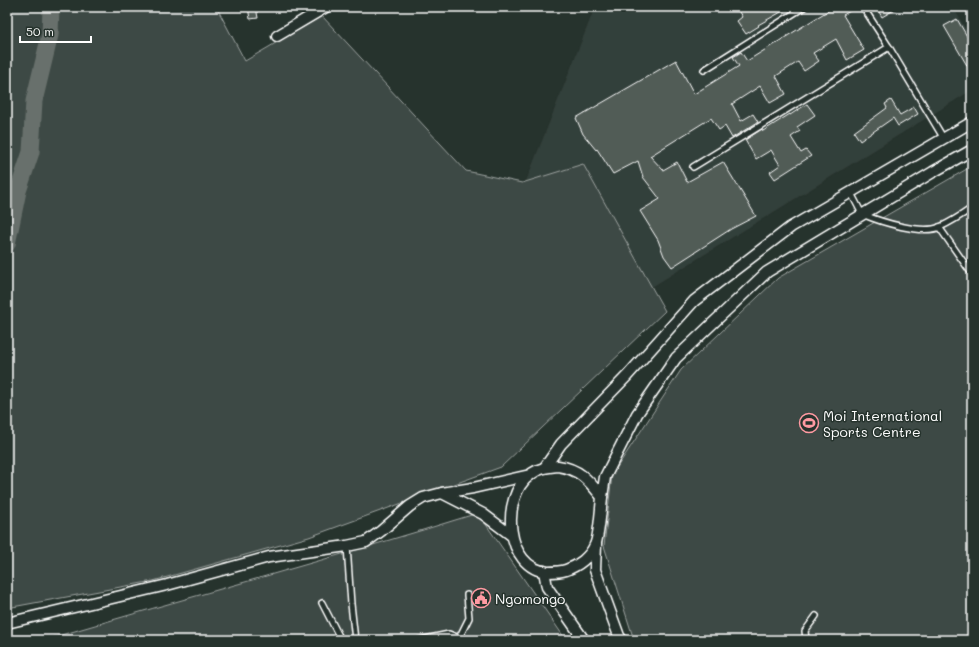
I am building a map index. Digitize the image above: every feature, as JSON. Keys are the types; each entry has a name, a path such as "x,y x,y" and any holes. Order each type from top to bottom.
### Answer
{"street":[{"path":"277,36 323,8"},
{"path":"545,467 561,444 627,376 694,301 791,227 972,122"},
{"path":"622,640 595,570 596,544 605,477 637,414 676,358 767,272 862,214 972,150"},
{"path":"7,623 167,585 269,557 347,546 369,540 423,498 530,475 545,467 569,467 589,481 602,497"},
{"path":"530,475 521,484 513,502 510,521 511,535 521,557 531,567 544,571 560,572 574,568 586,557 596,544"},
{"path":"442,493 483,514 511,535"},
{"path":"544,571 547,587 584,640"}],"lane":[{"path":"704,70 804,7"},
{"path":"863,7 889,47 944,139"},
{"path":"693,167 889,47"},
{"path":"851,193 862,214 872,218 913,228 928,230 939,227 972,208"},
{"path":"939,227 971,272"},
{"path":"347,546 355,640"},
{"path":"420,640 449,634 460,639 470,618 467,596"},
{"path":"322,603 341,640"},
{"path":"806,640 805,631 816,616"}],"shaded area":[{"path":"7,7 220,7 218,10 245,61 322,16 466,171 522,183 583,164 665,311 501,467 309,537 153,581 7,608"},
{"path":"595,7 953,7 972,40 972,90 546,352 496,257"},
{"name":"Moi International Sports Centre","path":"972,166 972,640 634,640 604,546 612,475 681,370 778,278"},
{"path":"478,513 566,640 44,640 370,546"}],"building":[{"path":"248,7 256,7 258,18 250,19"},
{"path":"736,7 790,7 758,25 759,26 746,34 737,21 742,17"},
{"path":"834,7 857,7 843,15 864,50 847,60 836,39 813,53 819,61 804,71 798,62 776,76 786,94 770,103 760,86 732,104 741,121 753,114 758,122 732,138 725,126 719,130 711,118 650,156 663,170 677,162 687,182 723,162 756,216 731,229 672,267 664,256 658,240 640,211 660,199 643,177 638,161 613,174 597,149 596,150 583,134 576,118 676,60 694,94 739,66 733,57 741,52 747,61"},
{"path":"876,7 899,7 882,17"},
{"path":"957,19 972,45 972,74 944,26"},
{"path":"891,100 900,115 914,107 918,114 898,126 893,118 860,141 854,132 887,108 885,104"},
{"path":"807,104 815,115 797,127 800,131 791,137 801,153 806,150 811,156 775,179 770,172 780,165 771,150 756,159 745,140 762,129 763,131"}],"waterway":[{"path":"7,244 18,191 31,152 34,101 50,35 51,7"}],"place":[{"name":"Moi International Sports Centre","path":"809,423"},
{"name":"Ngomongo","path":"481,598"}]}
